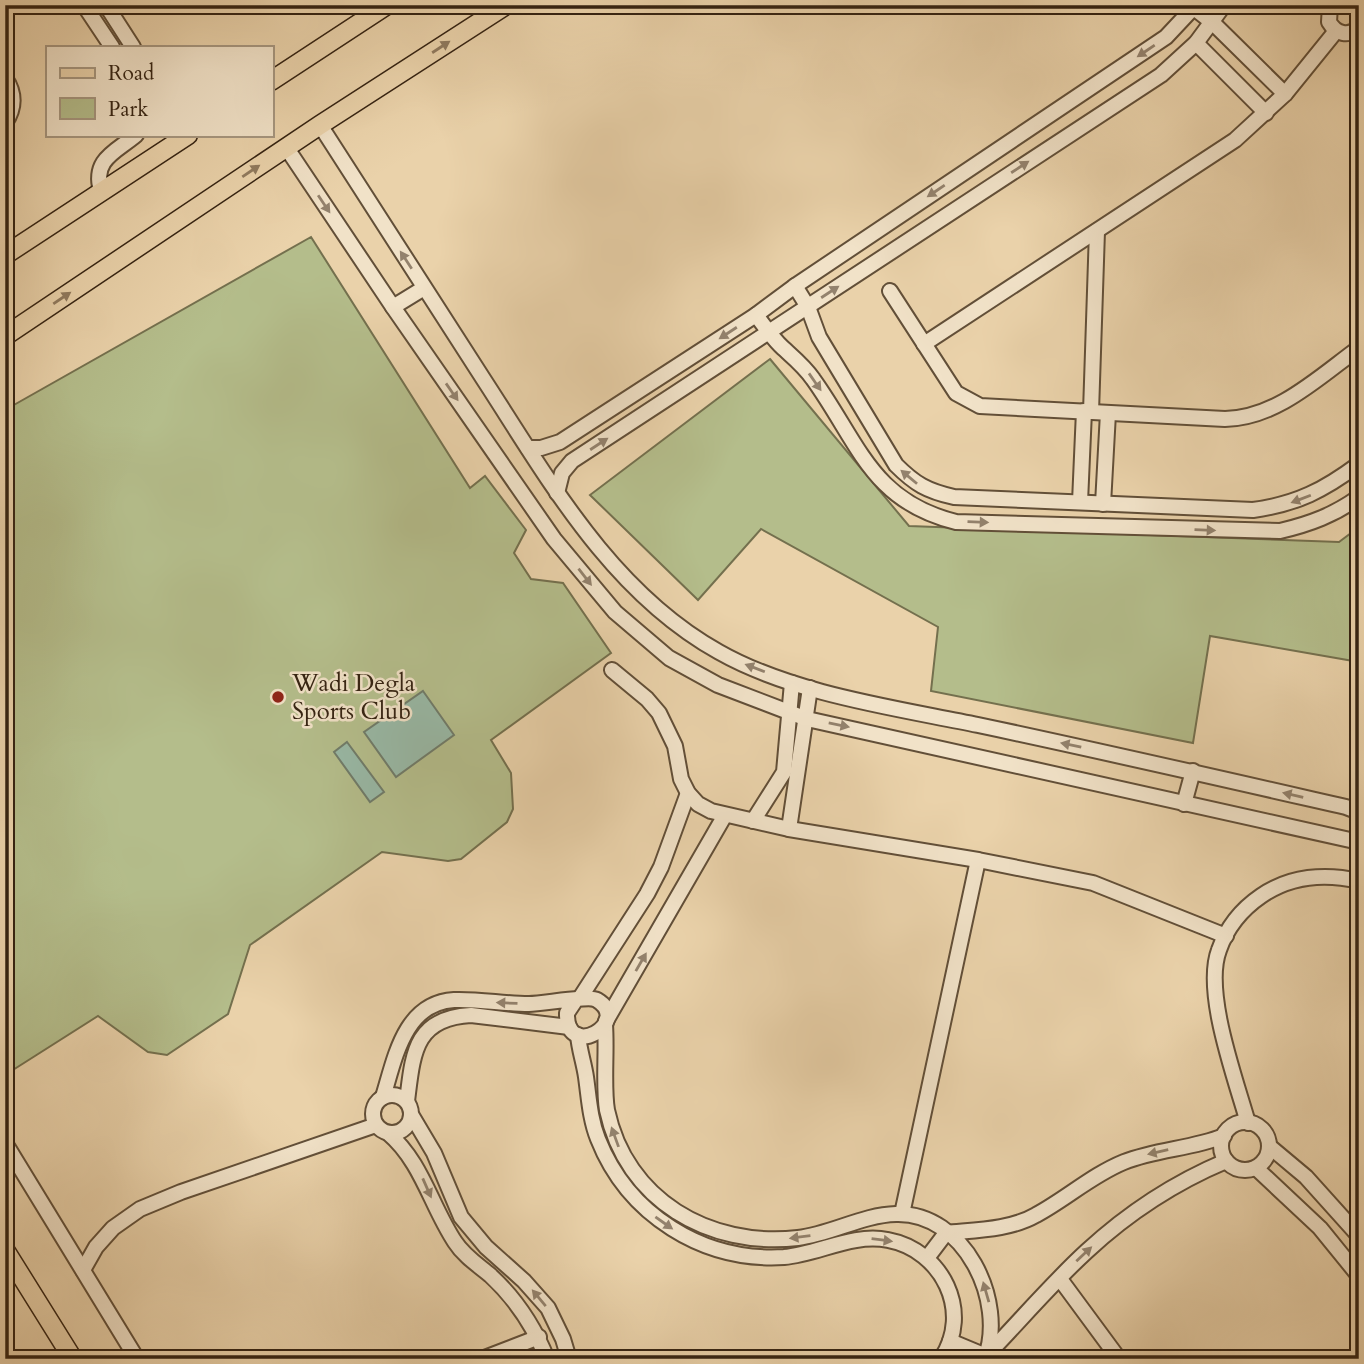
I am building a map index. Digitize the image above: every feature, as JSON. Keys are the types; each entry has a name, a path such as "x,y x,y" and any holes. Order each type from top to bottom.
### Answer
{"main road":[{"path":"273,79 387,5"},
{"path":"5,336 286,147 506,5"},
{"path":"5,255 186,136"},
{"path":"5,1250 73,1359"}],"street":[{"path":"84,5 111,46"},
{"path":"106,5 132,46"},
{"path":"557,493 562,473 572,461 1161,75 1196,43 1224,5"},
{"path":"1330,5 1329,22 1336,31 1347,33 1359,29"},
{"path":"528,448 541,448 560,442 756,315 795,286 1166,37 1195,7 1285,94"},
{"path":"924,344 1218,151 1266,113 1285,94 1336,31"},
{"path":"1196,43 1266,113"},
{"path":"5,78 13,102 12,111 5,123"},
{"path":"320,125 557,493 624,577 662,611 716,651 810,688 1193,771 1359,812"},
{"path":"101,191 99,172 103,163 135,136"},
{"path":"286,147 554,539 615,612 684,668 718,685 807,719 1359,842"},
{"path":"1080,502 1097,231"},
{"path":"795,286 808,307 819,337 896,465 912,481 932,492 954,497 1253,510 1300,500 1321,490 1359,464"},
{"path":"393,307 424,288"},
{"path":"890,290 956,393 971,403 989,407 1226,419 1257,415 1277,407 1359,348"},
{"path":"756,315 769,333 813,378 876,477 902,500 933,516 956,522 1280,531 1331,515 1359,497"},
{"path":"1103,504 1108,413"},
{"path":"612,670 647,699 659,713 675,746 681,779 688,793 698,804 711,811 789,829 978,860 1093,883 1226,936"},
{"path":"754,821 784,772 792,683"},
{"path":"789,829 810,688"},
{"path":"1184,804 1193,771"},
{"path":"688,793 647,894 567,1013 598,1138 616,1175 628,1191 658,1220 684,1236 713,1248 752,1255 788,1256 818,1251 846,1241 874,1238 902,1244 927,1258 940,1271 948,1287 954,1314 950,1341 941,1359"},
{"path":"569,1359 548,1308 524,1281 486,1247 461,1217 434,1153 412,1116 407,1101 413,1054 419,1040 429,1029 442,1020 456,1016 471,1015 573,1031 588,1037 598,1033 725,814"},
{"path":"902,1214 978,860"},
{"path":"1248,1123 1221,1028 1216,991 1218,951 1244,908 1270,890 1297,879 1327,876 1359,881"},
{"path":"547,1359 538,1337 513,1299 466,1255 444,1223 415,1163 398,1142 373,1119 374,1106 383,1097 397,1051 412,1020 433,1006 452,1000 507,1004 596,1000 603,1005 606,1013 606,1106 614,1137 628,1166 649,1191 687,1218 708,1227 753,1238 800,1238 822,1234 879,1215 902,1214 924,1220 946,1233 962,1246 974,1262 989,1298 991,1328 986,1357"},
{"path":"383,1097 396,1095 407,1101"},
{"path":"83,1270 96,1247 113,1228 141,1209 181,1192 382,1129 403,1130 412,1116"},
{"path":"1269,1146 1265,1159 1256,1168 1237,1169 1226,1161 1222,1153 1224,1136 1230,1128 1238,1123 1248,1123 1261,1128 1269,1146 1306,1177 1359,1236"},
{"path":"927,1258 946,1233 991,1229 1026,1220 1122,1163 1154,1153 1198,1146 1224,1136"},
{"path":"5,1143 137,1359"},
{"path":"986,1357 1087,1250 1170,1189 1192,1175 1226,1161"},
{"path":"1256,1168 1320,1228 1359,1276"},
{"path":"444,1223 461,1217"},
{"path":"752,1255 757,1248 753,1238"},
{"path":"1059,1279 1119,1359"},
{"path":"482,1359 538,1337"},
{"path":"950,1341 986,1357"}],"green space":[{"name":"Wadi Degla Sports Club","path":"311,237 470,488 485,476 526,530 514,553 531,579 563,583 611,653 491,740 511,773 513,809 507,822 461,859 448,861 382,852 250,945 228,1014 167,1055 148,1052 98,1016 5,1075 5,410"},
{"path":"770,359 909,526 1339,542 1359,527 1359,662 1210,636 1193,743 931,691 938,627 761,529 698,600 590,495"}],"shaded area":[{"path":"423,691 454,735 396,777 364,732"},
{"path":"347,742 384,792 370,802 334,752"}],"place":[{"name":"Wadi Degla Sports Club","path":"278,697"}]}
